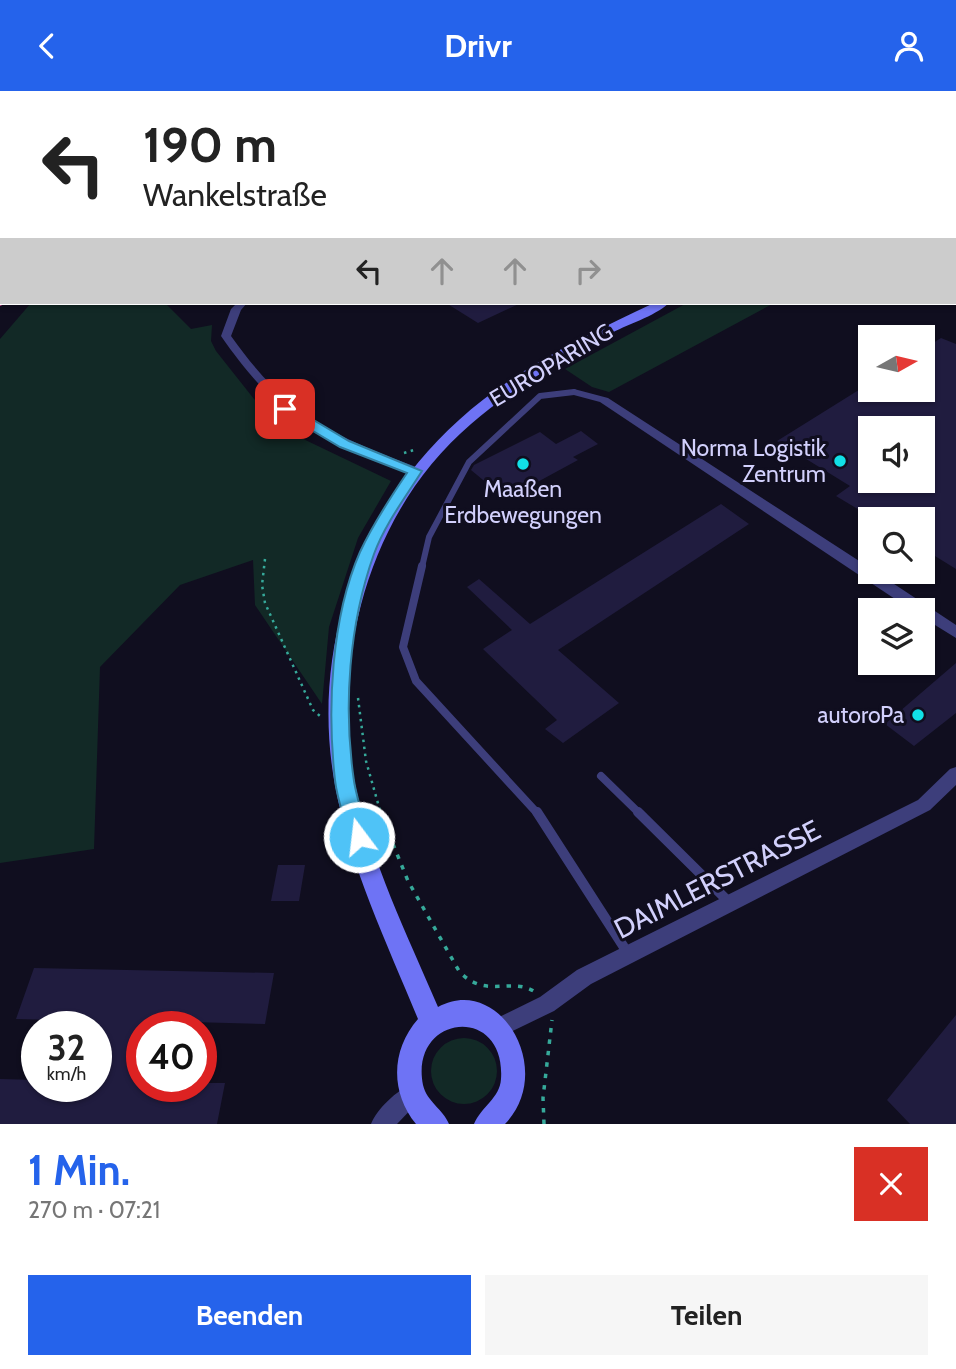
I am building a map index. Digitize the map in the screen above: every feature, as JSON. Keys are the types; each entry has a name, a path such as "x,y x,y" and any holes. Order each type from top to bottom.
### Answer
{"street":[{"path":"240,305 226,336 285,409 345,444 415,471"},
{"name":"EUROPARING","path":"432,1023 354,822 345,783 340,730 341,667 356,584 384,518 415,471 472,413 513,383 575,346 659,305"},
{"path":"574,392 604,400 956,632"},
{"name":"DAIMLERSTRASSE","path":"498,1028 547,1004 584,977 924,805 956,774"},
{"path":"428,1122 412,1094 408,1078 411,1055 421,1034 432,1023 454,1013 466,1013 478,1015 498,1028 511,1050 515,1077 511,1095 503,1111 489,1124"},
{"path":"382,1124 412,1094"}],"lane":[{"path":"574,392 540,396 469,463 429,537 403,647 407,664 416,681 532,805 629,955"},
{"path":"601,776 732,904"}],"path":[{"path":"265,559 262,585 270,615 313,710 340,730"},
{"path":"358,687 359,724 381,815 403,875 458,971 470,982 488,987 504,989 526,985 542,996 547,1004 552,1017 553,1036 542,1103 544,1124"}],"green space":[{"path":"29,305 167,305 191,329 212,325 211,341 216,351 254,399 297,436 391,481 358,538 329,627 322,704 255,605 253,560 180,585 100,667 94,849 0,863 0,339"},
{"path":"683,305 770,305 609,392 592,387 565,369"},
{"path":"464,1038 477,1041 487,1048 494,1058 497,1071 494,1084 487,1094 477,1101 464,1104 451,1101 441,1094 434,1084 431,1071 434,1058 441,1048 451,1041"}],"building":[{"path":"449,305 517,305 478,323"},
{"name":"Norma Logistik Zentrum","path":"941,338 956,344 956,569 935,556 935,507 858,507 858,509 836,496 850,486 777,441 858,390 858,403 934,403 935,342"},
{"name":"Maaßen Erdbewegungen","path":"581,431 598,444 573,457 578,460 506,499 471,470 474,465 540,432 556,444"},
{"path":"721,504 749,524 558,650 619,703 563,743 545,729 557,720 483,649 512,630 467,587 479,579 530,624"},
{"path":"956,663 956,713 914,746 885,724"},
{"path":"278,865 305,865 299,901 271,901"},
{"path":"34,968 274,973 265,1024 217,1023 217,1011 126,1011 126,1102 217,1102 217,1083 225,1083 217,1124 0,1124 0,1079 21,1080 21,1102 112,1102 112,1011 21,1011 21,1019 16,1019"},
{"path":"956,1015 956,1124 910,1124 887,1100"}],"place":[{"name":"Norma Logistik Zentrum","path":"840,461"},
{"name":"Maaßen Erdbewegungen","path":"523,464"},
{"name":"autoroPa","path":"918,715"}],"route":[{"path":"285,409 345,444 415,471 384,518 367,554 356,584 345,634 341,667 340,730 345,783 359,837"}]}
